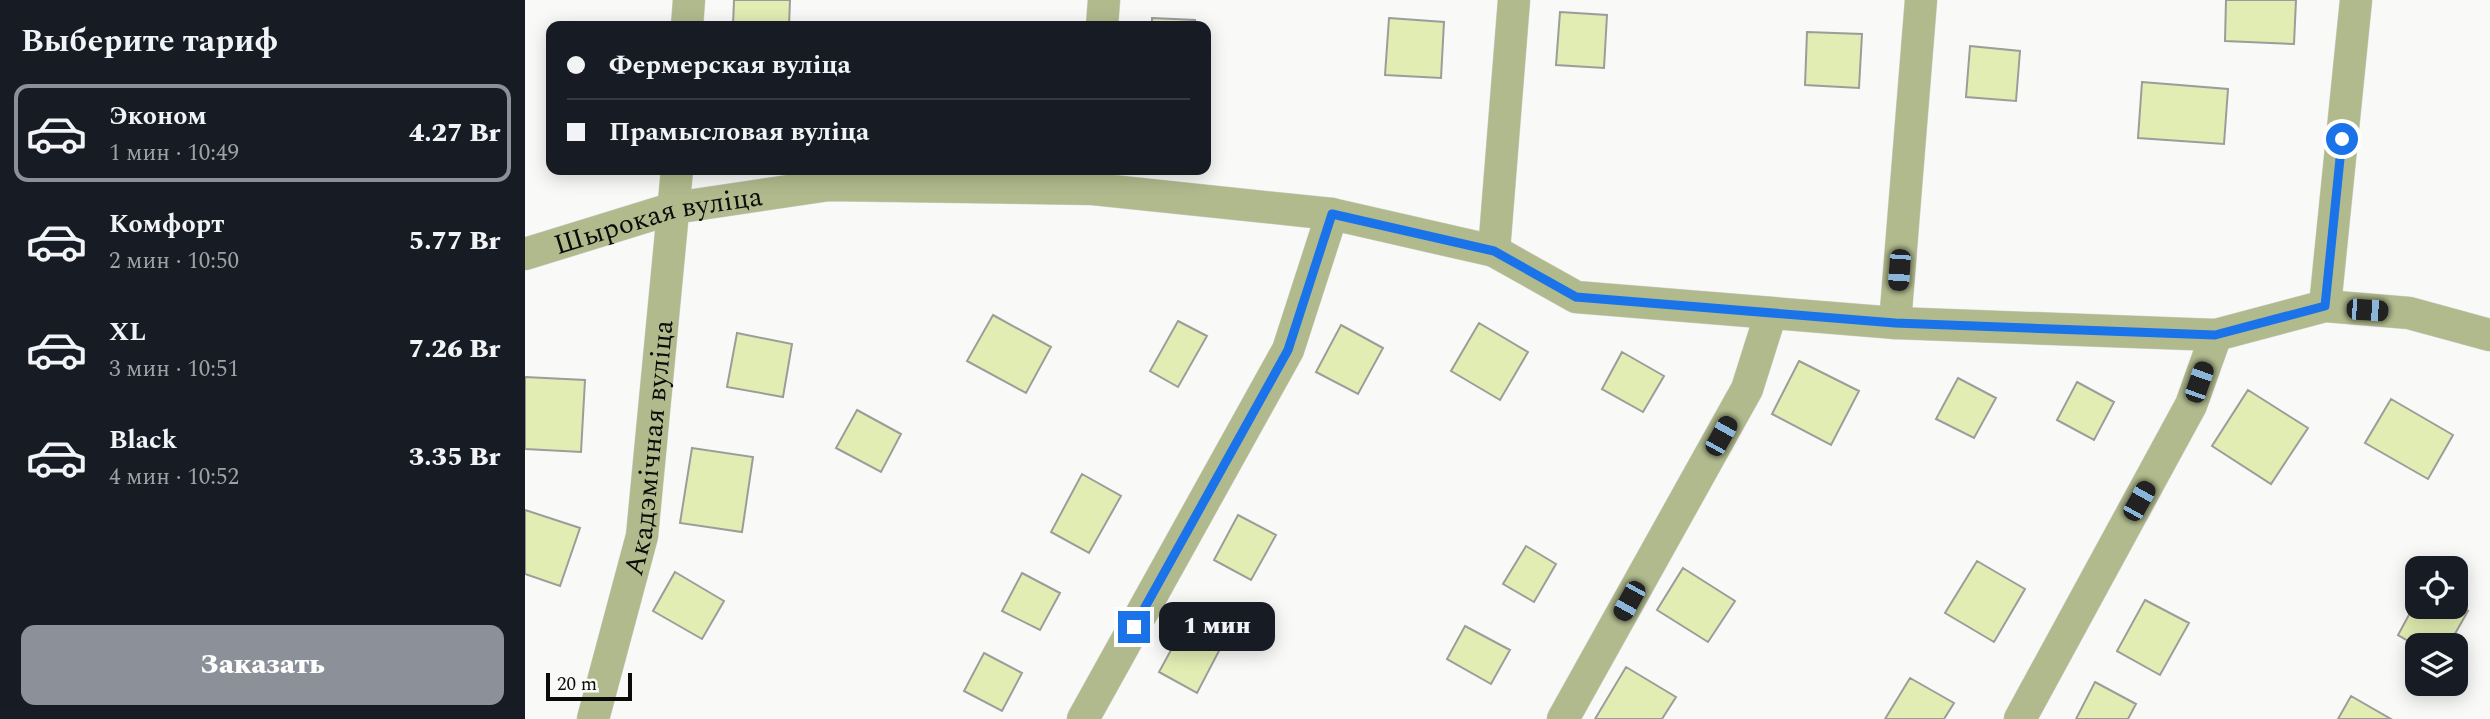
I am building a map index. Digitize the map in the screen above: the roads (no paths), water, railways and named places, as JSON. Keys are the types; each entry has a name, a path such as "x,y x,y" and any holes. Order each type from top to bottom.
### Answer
{"street":[{"path":"687,21 689,0"},
{"path":"1102,21 1104,0"},
{"path":"1494,251 1514,0"},
{"path":"1895,323 1921,0"},
{"path":"2325,306 2355,0"},
{"name":"Акадэмічная вуліца","path":"593,719 642,536 677,175"},
{"name":"Шырокая вуліца","path":"525,254 674,208 829,185 1094,180 1332,214 1494,251 1576,297 1895,323 2215,335 2325,306 2409,313 2490,335"},
{"path":"1083,719 1288,350 1332,214"},
{"path":"1563,719 1747,389 1771,313"},
{"path":"2020,719 2191,405 2215,335"}]}
